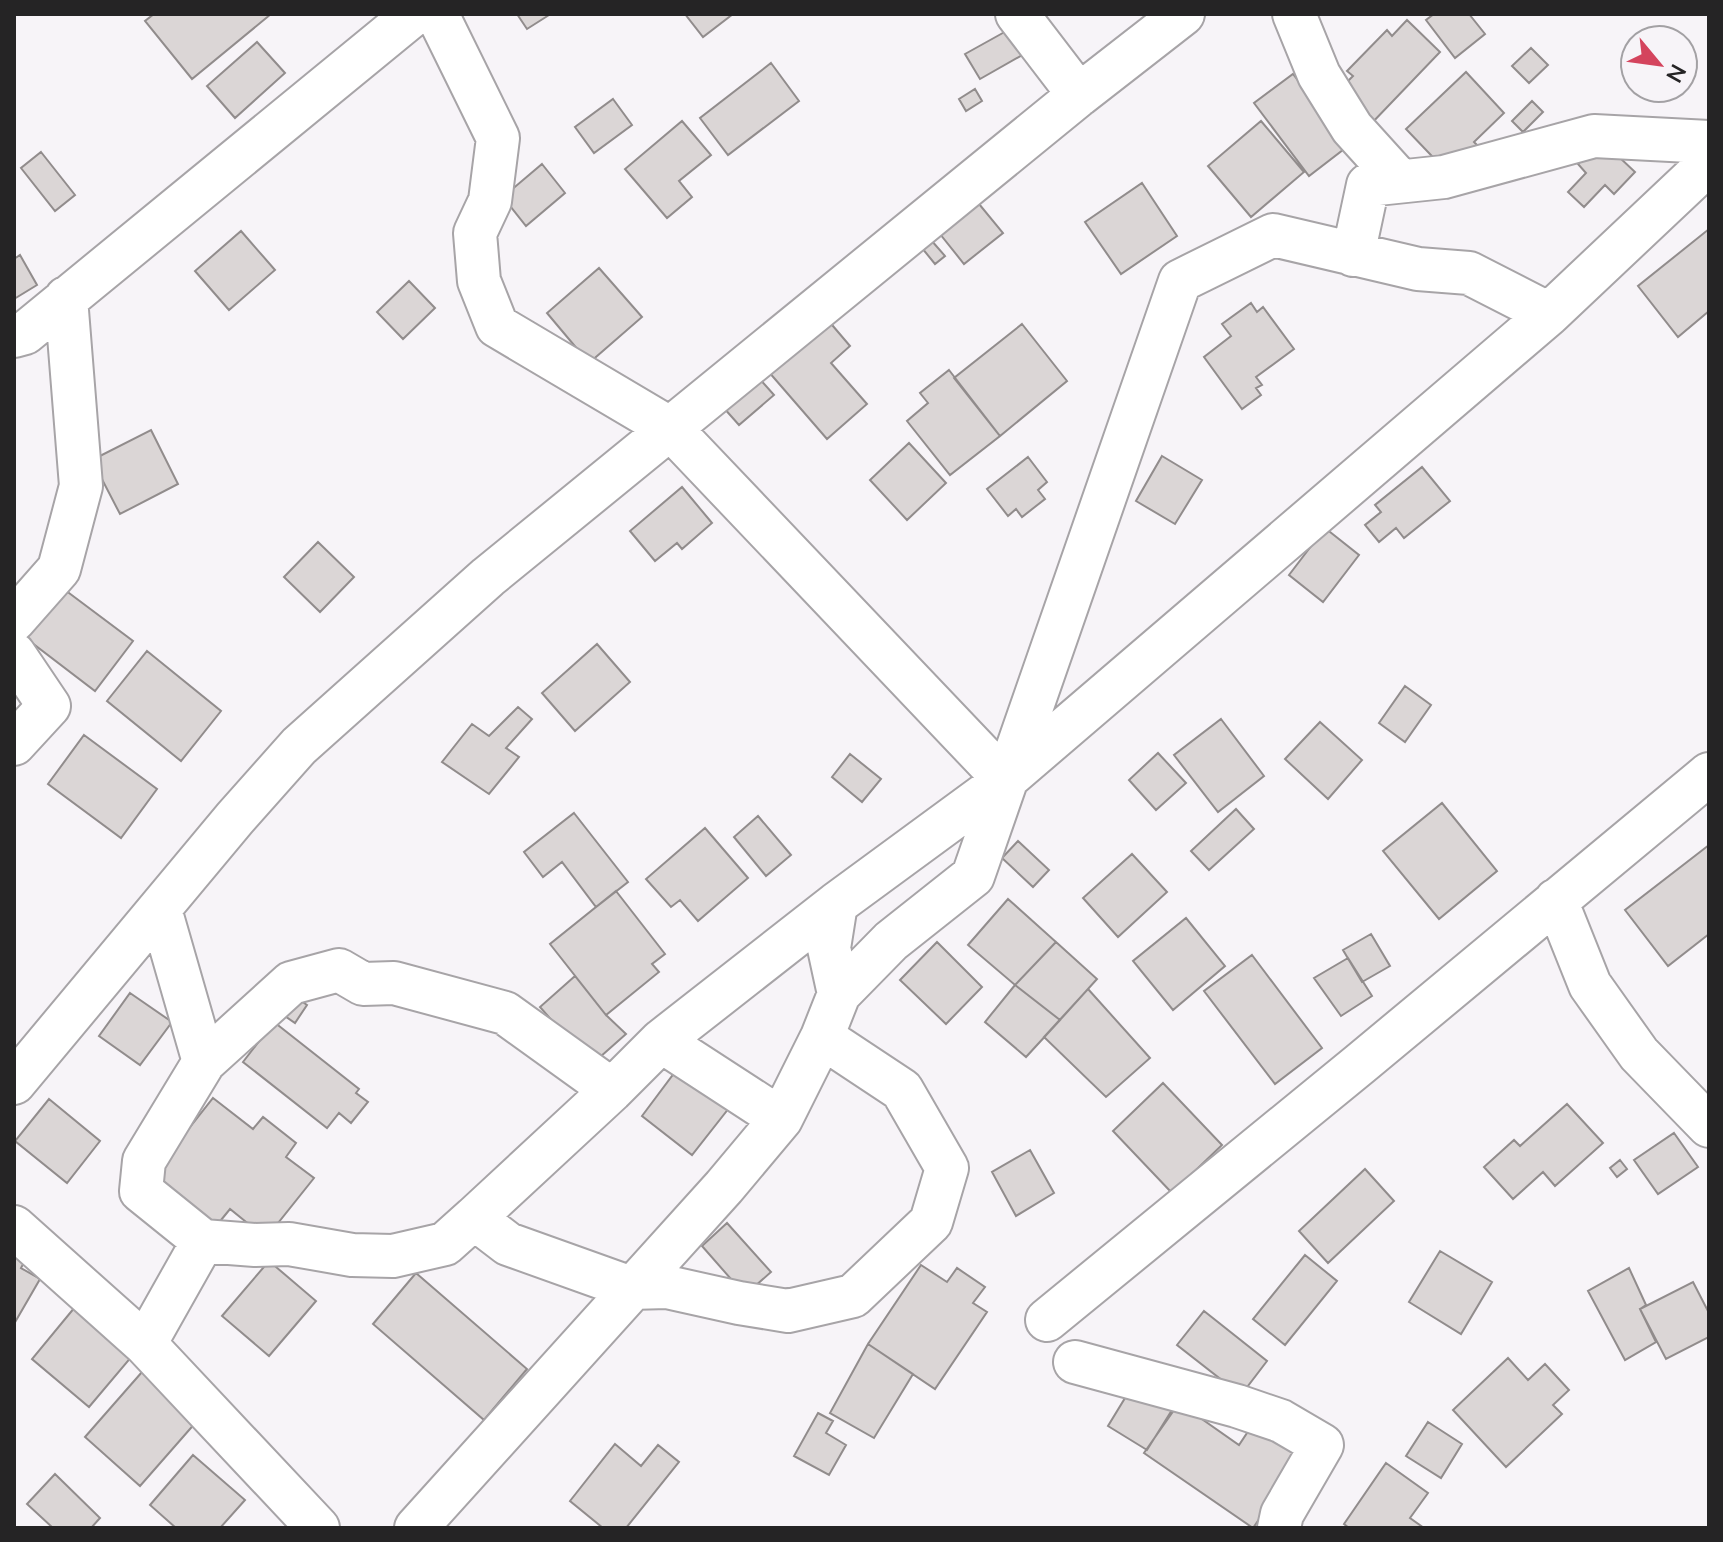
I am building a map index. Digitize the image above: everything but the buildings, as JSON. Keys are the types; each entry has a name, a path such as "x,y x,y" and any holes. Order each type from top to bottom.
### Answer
{"street":[{"path":"14,336 25,333 414,14"},
{"path":"437,14 498,138 490,201 475,233 479,281 497,326 671,429 1005,780"},
{"path":"1017,14 1079,95"},
{"path":"14,1083 299,746 488,577 1079,95 1183,14"},
{"path":"1294,14 1319,75 1352,128 1400,181"},
{"path":"1353,255 1368,185 1444,177 1594,136 1709,142"},
{"path":"612,1090 505,1013 394,983 363,984 339,970 291,983 204,1062 144,1161 141,1191 203,1241 289,1244 352,1255 393,1256 445,1244 612,1090 661,1041 836,904 1005,780 1549,314 1709,163"},
{"path":"416,1528 724,1187 781,1119 822,1037 839,994 891,941 973,876 1180,281 1273,235 1418,269 1469,273 1549,314"},
{"path":"14,620 59,569 81,486 66,298"},
{"path":"14,654 49,706 14,744"},
{"path":"1047,1320 1556,900 1705,788"},
{"path":"1556,900 1590,985 1639,1054 1709,1126"},
{"path":"836,904 829,948 839,994"},
{"path":"160,909 204,1062"},
{"path":"474,1218 508,1244 631,1288 667,1287 788,1311 853,1296 931,1222 947,1168 902,1090 822,1037"},
{"path":"661,1041 781,1119"},
{"path":"14,1227 145,1344 318,1528"},
{"path":"145,1344 203,1241"},
{"path":"1075,1362 1237,1406 1281,1421 1322,1445 1282,1514 1279,1528"}]}
